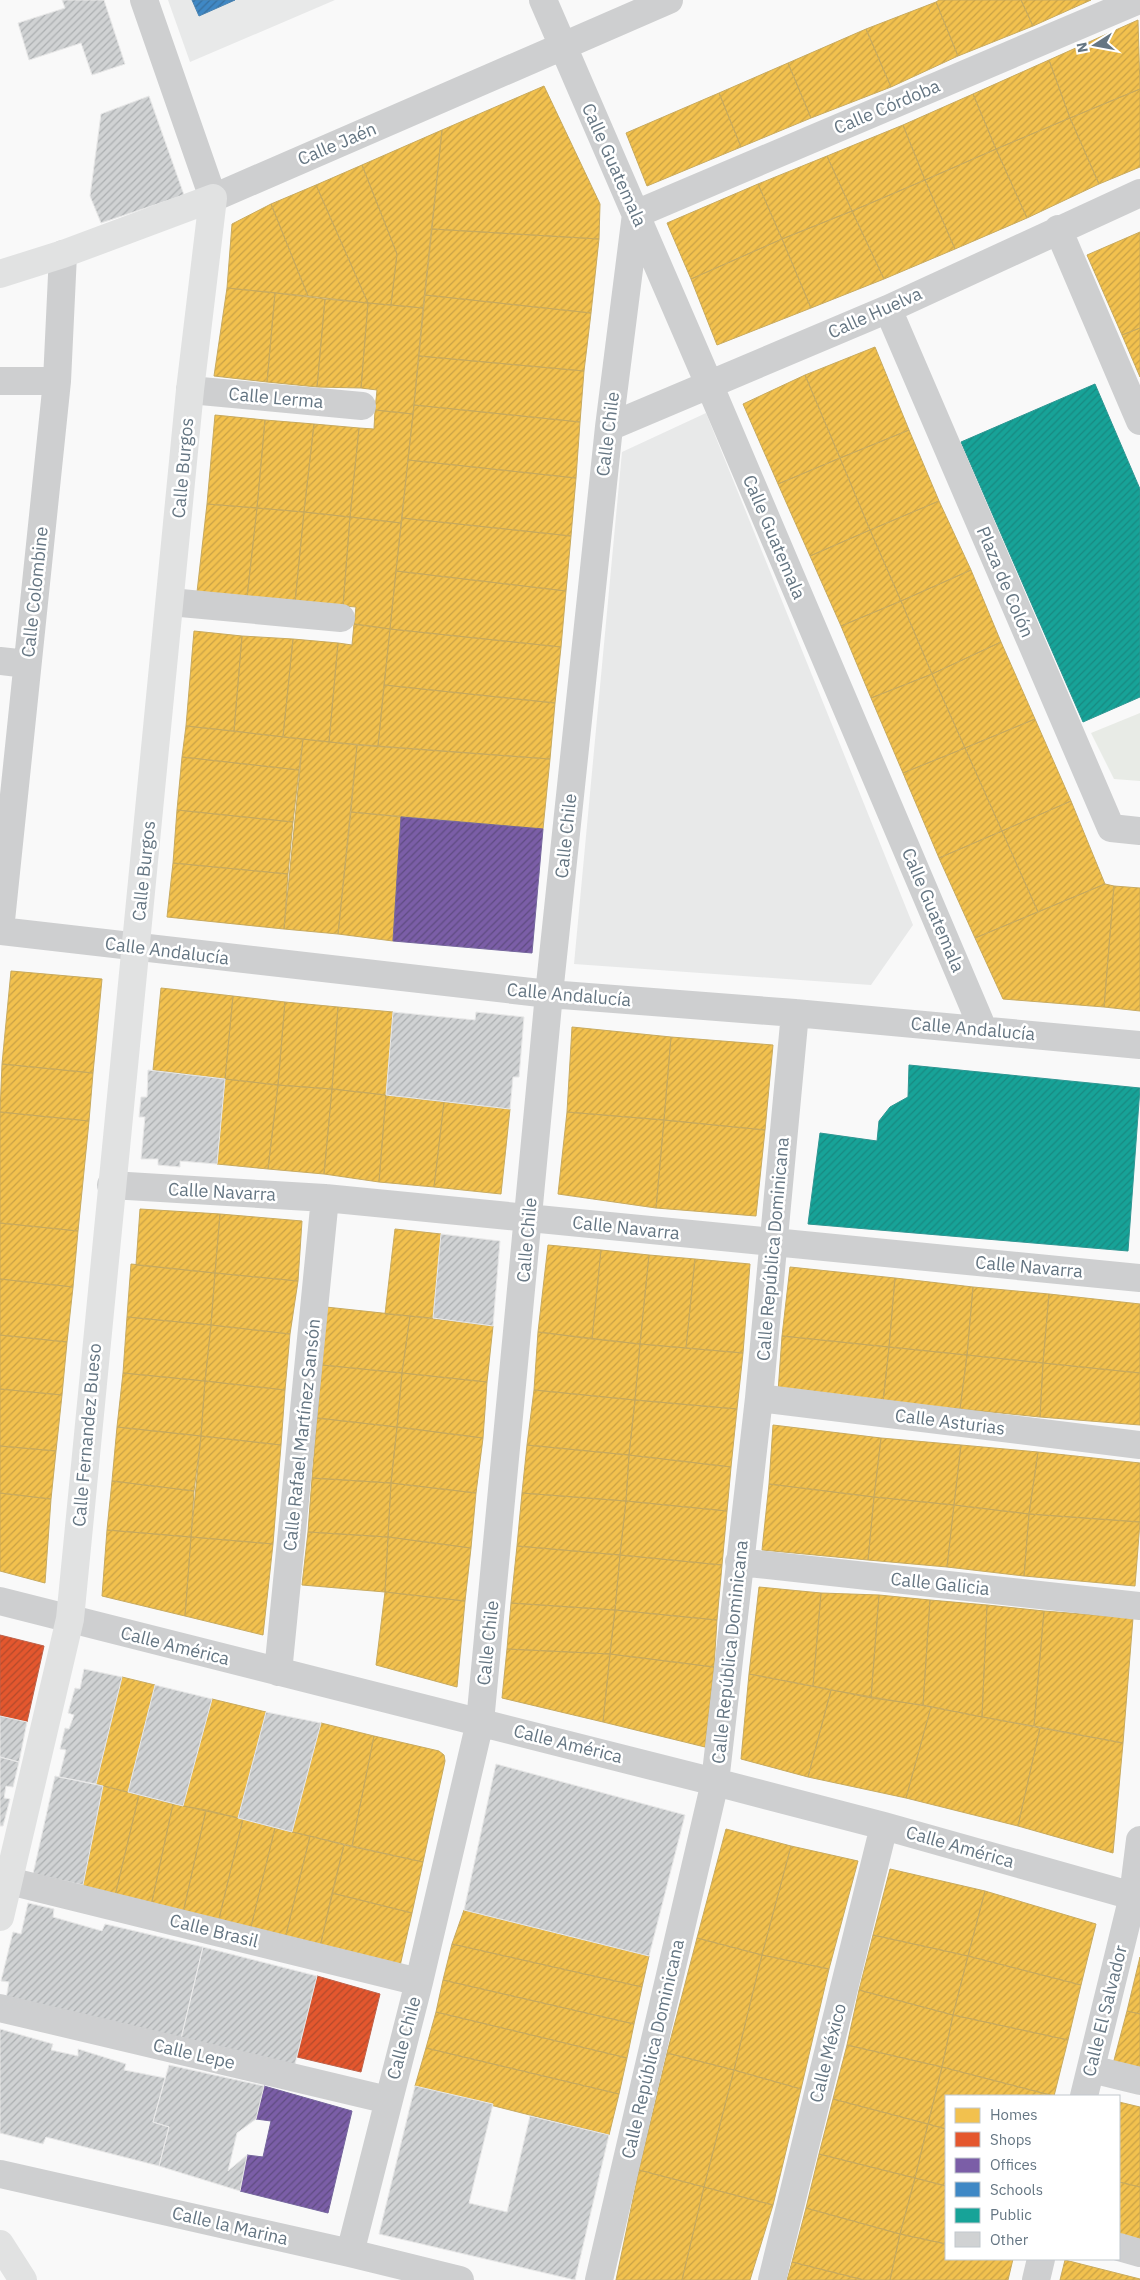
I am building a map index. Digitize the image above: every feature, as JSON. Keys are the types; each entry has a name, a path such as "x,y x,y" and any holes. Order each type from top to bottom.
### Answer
{"main road":[{"name":"Calle Jaén","path":"0,274 62,254 213,198"},
{"name":"Calle Burgos","path":"136,947 190,390 213,198"},
{"name":"Calle Fernandez Bueso","path":"0,1917 70,1619 111,1185 136,947"},
{"path":"0,2244 23,2280"}],"street":[{"name":"Calle Burgos","path":"144,0 213,198"},
{"name":"Calle Guatemala","path":"543,0 709,384 983,1029"},
{"name":"Calle Jaén","path":"213,198 669,0"},
{"name":"Calle Córdoba","path":"636,214 1139,0"},
{"name":"Calle Huelva","path":"609,427 888,309 1058,229 1140,194"},
{"name":"Calle Chile","path":"350,2252 419,1982 480,1722 530,1218 550,994 609,427 636,214"},
{"path":"1058,229 1140,421"},
{"name":"Calle Colombine","path":"0,931 57,381 62,254"},
{"name":"Plaza de Colón","path":"888,309 1111,828 1140,830"},
{"path":"0,381 57,381"},
{"name":"Calle Lerma","path":"190,390 362,406"},
{"path":"170,602 341,618"},
{"path":"0,661 27,664"},
{"name":"Calle Andalucía","path":"0,931 550,994 983,1029 1140,1045"},
{"name":"Calle República Dominicana","path":"599,2280 715,1782 759,1398 795,1013"},
{"name":"Calle Navarra","path":"111,1185 325,1198 1140,1278"},
{"name":"Calle Rafael Martínez Sansón","path":"278,1672 325,1198"},
{"name":"Calle Asturias","path":"759,1398 1140,1445"},
{"name":"Calle Galicia","path":"739,1562 1140,1606"},
{"name":"Calle América","path":"0,1601 715,1782 884,1826 1137,1897"},
{"name":"Calle México","path":"772,2280 884,1826"},
{"name":"Calle El Salvador","path":"1084,2095 1137,1897 1140,1840"},
{"name":"Calle Brasil","path":"9,1881 419,1982"},
{"name":"Calle Lepe","path":"0,2008 388,2100"},
{"path":"1091,2069 1140,2081"},
{"name":"Calle la Marina","path":"0,2174 350,2252 460,2280"},
{"path":"1120,2247 1140,2253"},
{"path":"1036,2280 1041,2260"}],"shaded area":[{"path":"168,0 335,0 190,62"},
{"path":"706,413 913,925 871,985 574,964 622,452"},
{"path":"1140,713 1140,781 1114,779 1091,733"}],"building: Homes":[{"path":"939,0 1021,0 1033,26 958,56 936,2"},
{"path":"1021,0 1091,0 1033,26"},
{"path":"936,2 958,56 891,87 866,29"},
{"path":"1138,20 1140,89 1070,118 1049,60"},
{"path":"866,29 891,87 811,118 788,63"},
{"path":"1049,60 1070,118 996,149 973,94"},
{"path":"788,63 811,118 741,147 719,93"},
{"path":"544,86 600,204 599,239 432,229 442,130"},
{"path":"1140,89 1140,167 1099,184 1070,118"},
{"path":"719,93 741,147 647,186 626,133"},
{"path":"973,94 996,149 925,180 903,125"},
{"path":"1070,118 1099,184 1027,218 996,149"},
{"path":"903,125 925,180 852,211 827,156"},
{"path":"442,130 423,308 391,305 397,254 362,165"},
{"path":"996,149 1027,218 955,249 925,180"},
{"path":"827,156 852,211 782,239 758,184"},
{"path":"362,165 397,254 391,305 368,303 316,185"},
{"path":"925,180 955,249 884,279 852,211"},
{"path":"758,184 782,239 691,279 667,223"},
{"path":"316,185 368,303 308,296 271,204"},
{"path":"271,204 308,296 227,288 232,224"},
{"path":"852,211 884,279 811,308 782,239"},
{"path":"432,229 599,239 591,313 425,295"},
{"path":"1140,232 1140,328 1122,335 1087,255"},
{"path":"782,239 811,308 717,345 691,279"},
{"path":"227,288 275,293 267,382 214,376"},
{"path":"275,293 325,299 317,387 267,382"},
{"path":"425,295 591,313 584,371 419,356"},
{"path":"325,299 368,303 361,388 317,387"},
{"path":"368,303 423,308 413,414 375,410 377,390 361,388"},
{"path":"1140,328 1140,377 1122,335"},
{"path":"875,347 909,430 840,458 805,375"},
{"path":"419,356 584,371 580,422 414,405"},
{"path":"805,375 840,458 778,484 743,404"},
{"path":"414,405 580,422 576,478 408,460"},
{"path":"375,410 413,414 401,523 350,517 359,428 374,429"},
{"path":"215,415 265,420 257,508 207,504"},
{"path":"265,420 314,424 304,512 257,508"},
{"path":"314,424 359,428 350,517 304,512"},
{"path":"909,430 939,501 870,530 840,458"},
{"path":"840,458 870,530 810,556 778,484"},
{"path":"408,460 576,478 571,536 402,518"},
{"path":"939,501 971,570 901,601 870,530"},
{"path":"207,504 257,508 247,597 197,592"},
{"path":"257,508 304,512 295,602 247,597"},
{"path":"304,512 350,517 343,606 295,602"},
{"path":"350,517 401,523 390,629 354,624 356,607 343,606"},
{"path":"402,518 571,536 566,591 396,571"},
{"path":"870,530 901,601 841,626 810,556"},
{"path":"971,570 1001,642 932,674 901,601"},
{"path":"396,571 566,591 561,647 390,629"},
{"path":"901,601 932,674 871,698 841,626"},
{"path":"354,624 390,629 378,746 329,742 338,643 352,645"},
{"path":"390,629 561,647 555,703 384,685"},
{"path":"194,631 242,636 234,731 186,726"},
{"path":"242,636 293,639 283,737 234,731"},
{"path":"293,639 338,643 329,742 283,737"},
{"path":"1001,642 1035,719 965,748 932,674"},
{"path":"932,674 965,748 903,773 871,698"},
{"path":"384,685 555,703 550,759 378,746"},
{"path":"1035,719 1071,801 1002,831 965,748"},
{"path":"186,726 303,739 299,770 182,757"},
{"path":"303,739 357,745 338,934 284,929"},
{"path":"357,745 550,759 543,829 351,812"},
{"path":"965,748 1002,831 939,858 903,773"},
{"path":"182,757 299,770 293,822 177,810"},
{"path":"1071,801 1105,884 1038,912 1002,831"},
{"path":"177,810 293,822 288,874 173,863"},
{"path":"351,812 401,817 393,941 338,934"},
{"path":"1002,831 1038,912 975,938 939,858"},
{"path":"173,863 288,874 284,929 167,917"},
{"path":"1105,884 1114,886 1104,1007 1003,999 975,938"},
{"path":"1114,886 1140,888 1140,1011 1104,1007"},
{"path":"11,971 102,979 93,1073 2,1064"},
{"path":"161,988 233,996 225,1079 153,1070"},
{"path":"233,996 285,1002 278,1085 225,1079"},
{"path":"285,1002 338,1007 332,1089 278,1085"},
{"path":"338,1007 393,1012 386,1095 332,1089"},
{"path":"572,1027 671,1037 664,1120 567,1112"},
{"path":"671,1037 773,1045 765,1130 664,1120"},
{"path":"2,1064 93,1073 89,1121 0,1112"},
{"path":"225,1079 278,1085 268,1169 217,1164"},
{"path":"278,1085 332,1089 324,1174 268,1169"},
{"path":"332,1089 386,1095 379,1182 324,1174"},
{"path":"386,1095 444,1102 434,1187 379,1182"},
{"path":"444,1102 510,1109 501,1194 434,1187"},
{"path":"0,1112 89,1121 78,1231 0,1223"},
{"path":"567,1112 664,1120 656,1208 558,1194"},
{"path":"664,1120 765,1130 756,1216 656,1208"},
{"path":"140,1209 220,1214 215,1273 136,1265"},
{"path":"220,1214 302,1221 298,1281 215,1273"},
{"path":"0,1223 78,1231 73,1287 0,1279"},
{"path":"395,1229 441,1234 433,1318 385,1314"},
{"path":"548,1245 601,1250 592,1339 538,1332"},
{"path":"601,1250 649,1255 640,1344 592,1339"},
{"path":"649,1255 695,1259 686,1348 640,1344"},
{"path":"695,1259 750,1264 743,1353 686,1348"},
{"path":"131,1264 215,1273 211,1325 127,1317"},
{"path":"790,1267 895,1278 889,1347 782,1336"},
{"path":"215,1273 298,1281 290,1334 211,1325"},
{"path":"895,1278 973,1287 967,1355 889,1347"},
{"path":"0,1279 73,1287 67,1342 0,1335"},
{"path":"973,1287 1049,1294 1043,1363 967,1355"},
{"path":"1049,1294 1140,1304 1140,1373 1043,1363"},
{"path":"326,1307 410,1316 402,1373 322,1365"},
{"path":"410,1316 493,1326 487,1382 402,1373"},
{"path":"127,1317 211,1325 205,1381 123,1373"},
{"path":"211,1325 290,1334 285,1390 205,1381"},
{"path":"538,1332 640,1344 635,1400 534,1390"},
{"path":"0,1335 67,1342 62,1395 0,1389"},
{"path":"782,1336 889,1347 883,1402 778,1392"},
{"path":"640,1344 743,1353 737,1409 635,1400"},
{"path":"889,1347 967,1355 960,1409 883,1402"},
{"path":"967,1355 1043,1363 1040,1417 960,1409"},
{"path":"1043,1363 1140,1373 1140,1425 1040,1417"},
{"path":"322,1365 402,1373 397,1427 317,1418"},
{"path":"123,1373 205,1381 201,1436 117,1427"},
{"path":"402,1373 487,1382 483,1438 397,1427"},
{"path":"205,1381 285,1390 281,1445 201,1436"},
{"path":"0,1389 62,1395 56,1451 0,1446"},
{"path":"534,1390 635,1400 629,1455 527,1445"},
{"path":"635,1400 737,1409 731,1467 629,1455"},
{"path":"317,1418 397,1427 391,1483 312,1478"},
{"path":"773,1425 881,1438 874,1497 769,1484"},
{"path":"117,1427 201,1436 194,1491 112,1481"},
{"path":"397,1427 483,1438 476,1493 391,1483"},
{"path":"201,1436 281,1445 273,1544 191,1537"},
{"path":"881,1438 961,1445 954,1505 874,1497"},
{"path":"527,1445 629,1455 626,1501 522,1493"},
{"path":"961,1445 1038,1452 1029,1514 954,1505"},
{"path":"0,1446 56,1451 51,1499 0,1493"},
{"path":"1038,1452 1140,1463 1140,1522 1029,1514"},
{"path":"629,1455 731,1467 727,1511 626,1501"},
{"path":"312,1478 391,1483 388,1537 308,1532"},
{"path":"112,1481 194,1491 191,1537 107,1530"},
{"path":"391,1483 476,1493 471,1548 388,1537"},
{"path":"769,1484 874,1497 868,1560 762,1550"},
{"path":"0,1493 51,1499 45,1583 0,1571"},
{"path":"522,1493 626,1501 620,1555 517,1546"},
{"path":"874,1497 954,1505 947,1567 868,1560"},
{"path":"626,1501 727,1511 722,1565 620,1555"},
{"path":"954,1505 1029,1514 1024,1576 947,1567"},
{"path":"1029,1514 1140,1522 1135,1586 1024,1576"},
{"path":"107,1530 191,1537 185,1616 102,1596"},
{"path":"308,1532 388,1537 385,1592 302,1585"},
{"path":"191,1537 273,1544 263,1635 185,1616"},
{"path":"388,1537 471,1548 465,1601 385,1592"},
{"path":"517,1546 620,1555 615,1610 511,1603"},
{"path":"620,1555 722,1565 717,1620 615,1610"},
{"path":"759,1587 821,1593 813,1686 749,1674"},
{"path":"385,1592 465,1601 457,1687 376,1665"},
{"path":"821,1593 879,1595 871,1698 813,1686"},
{"path":"879,1595 930,1600 923,1705 871,1698"},
{"path":"930,1600 987,1605 982,1717 923,1705"},
{"path":"511,1603 615,1610 610,1654 507,1649"},
{"path":"987,1605 1044,1611 1034,1726 982,1717"},
{"path":"615,1610 717,1620 714,1667 610,1654"},
{"path":"1044,1611 1133,1618 1123,1743 1034,1726"},
{"path":"507,1649 610,1654 603,1722 502,1698"},
{"path":"610,1654 714,1667 705,1747 603,1722"},
{"path":"749,1674 831,1690 808,1777 741,1759"},
{"path":"122,1677 155,1685 128,1792 96,1784"},
{"path":"831,1690 931,1707 906,1798 808,1777"},
{"path":"212,1699 266,1712 238,1818 183,1806"},
{"path":"931,1707 1040,1728 1018,1826 906,1798"},
{"path":"321,1723 374,1736 352,1846 292,1832"},
{"path":"1040,1728 1123,1743 1113,1853 1018,1826"},
{"path":"374,1736 439,1751 444,1755 445,1761 423,1862 352,1846"},
{"path":"103,1786 139,1795 115,1896 83,1885"},
{"path":"139,1795 173,1804 151,1906 115,1896"},
{"path":"173,1804 206,1810 183,1913 151,1906"},
{"path":"206,1810 243,1819 218,1923 183,1913"},
{"path":"243,1819 275,1828 250,1931 218,1923"},
{"path":"275,1828 310,1836 285,1939 250,1931"},
{"path":"726,1829 791,1846 762,1955 697,1938"},
{"path":"310,1836 344,1845 320,1947 285,1939"},
{"path":"344,1845 423,1862 412,1913 332,1893"},
{"path":"791,1846 858,1861 829,1969 762,1955"},
{"path":"890,1869 985,1891 968,1956 873,1935"},
{"path":"985,1891 1096,1924 1081,1985 968,1956"},
{"path":"332,1893 412,1913 400,1966 320,1947"},
{"path":"464,1910 649,1956 642,1987 452,1944"},
{"path":"873,1935 968,1956 953,2015 859,1990"},
{"path":"697,1938 762,1955 734,2070 667,2053"},
{"path":"452,1944 642,1987 634,2024 443,1980"},
{"path":"762,1955 829,1969 801,2089 734,2070"},
{"path":"968,1956 1081,1985 1068,2040 953,2015"},
{"path":"1140,1957 1140,2014 1127,2011"},
{"path":"443,1980 634,2024 627,2058 436,2012"},
{"path":"859,1990 953,2015 942,2067 847,2045"},
{"path":"1127,2011 1140,2014 1140,2071 1113,2064"},
{"path":"436,2012 627,2058 619,2094 426,2048"},
{"path":"953,2015 1068,2040 1054,2095 942,2067"},
{"path":"847,2045 942,2067 928,2124 833,2099"},
{"path":"426,2048 619,2094 609,2135 415,2086"},
{"path":"667,2053 734,2070 704,2187 639,2170"},
{"path":"942,2067 1050,2095 945,2095 945,2129 928,2124"},
{"path":"734,2070 801,2089 773,2205 704,2187"},
{"path":"833,2099 928,2124 915,2178 819,2154"},
{"path":"1120,2102 1140,2107 1140,2187 1120,2182"},
{"path":"928,2124 945,2129 945,2186 915,2178"},
{"path":"819,2154 915,2178 900,2234 806,2208"},
{"path":"639,2170 704,2187 682,2280 616,2280"},
{"path":"915,2178 945,2186 945,2244 900,2234"},
{"path":"1120,2182 1140,2187 1140,2243 1120,2237"},
{"path":"704,2187 773,2205 750,2280 682,2280"},
{"path":"806,2208 900,2234 890,2280 864,2280 792,2262"},
{"path":"900,2234 945,2244 945,2260 1013,2260 1008,2280 890,2280"},
{"path":"1065,2260 1140,2279 1140,2280 1060,2280"},
{"path":"792,2262 864,2280 787,2280"}],"building: Shops":[{"path":"0,1635 44,1646 27,1722 0,1716"},
{"path":"317,1976 380,1994 361,2072 297,2057"}],"building: Offices":[{"path":"401,817 543,829 532,953 393,941"},
{"path":"264,2086 352,2111 328,2213 240,2191 247,2155 263,2157 271,2121 256,2119"}],"building: Schools":[{"path":"192,0 235,0 199,16"}],"building: Public":[{"path":"1095,384 1140,489 1140,697 1083,722 961,442"},
{"path":"909,1065 1140,1088 1128,1251 808,1224 820,1133 877,1141 879,1121 890,1107 908,1097"}],"building: Other":[{"path":"62,0 104,0 125,64 92,75 81,43 29,60 18,23 65,8"},
{"path":"149,96 184,195 101,223 90,196 101,114"},
{"path":"393,1012 475,1020 476,1012 524,1017 519,1077 513,1077 510,1109 386,1095"},
{"path":"148,1070 225,1079 217,1164 180,1161 180,1167 158,1165 158,1159 141,1159 145,1117 139,1117 141,1097 147,1097"},
{"path":"441,1234 500,1241 493,1326 433,1318"},
{"path":"84,1669 122,1677 96,1784 59,1777 66,1750 60,1749 65,1728 69,1729 74,1715 68,1713 75,1688 80,1689"},
{"path":"155,1685 212,1699 183,1806 128,1792"},
{"path":"266,1712 321,1723 292,1832 238,1818"},
{"path":"0,1716 27,1722 19,1762 0,1757"},
{"path":"0,1757 19,1762 13,1787 6,1786 4,1798 10,1799 3,1826 0,1826"},
{"path":"496,1764 685,1815 649,1956 464,1910"},
{"path":"55,1776 103,1786 83,1885 33,1874"},
{"path":"28,1903 54,1909 53,1917 102,1931 105,1924 203,1947 179,2047 6,1999 9,1982 1,1981 13,1932 21,1934"},
{"path":"203,1947 317,1976 293,2072 179,2047"},
{"path":"0,2029 53,2044 51,2050 78,2056 78,2049 126,2064 124,2070 165,2078 153,2122 169,2127 159,2166 46,2137 43,2144 0,2133"},
{"path":"169,2065 264,2086 256,2119 237,2133 228,2171 247,2155 240,2191 159,2166 169,2127 153,2122"},
{"path":"415,2086 493,2104 469,2203 507,2212 530,2116 609,2135 575,2280 379,2234"}]}
